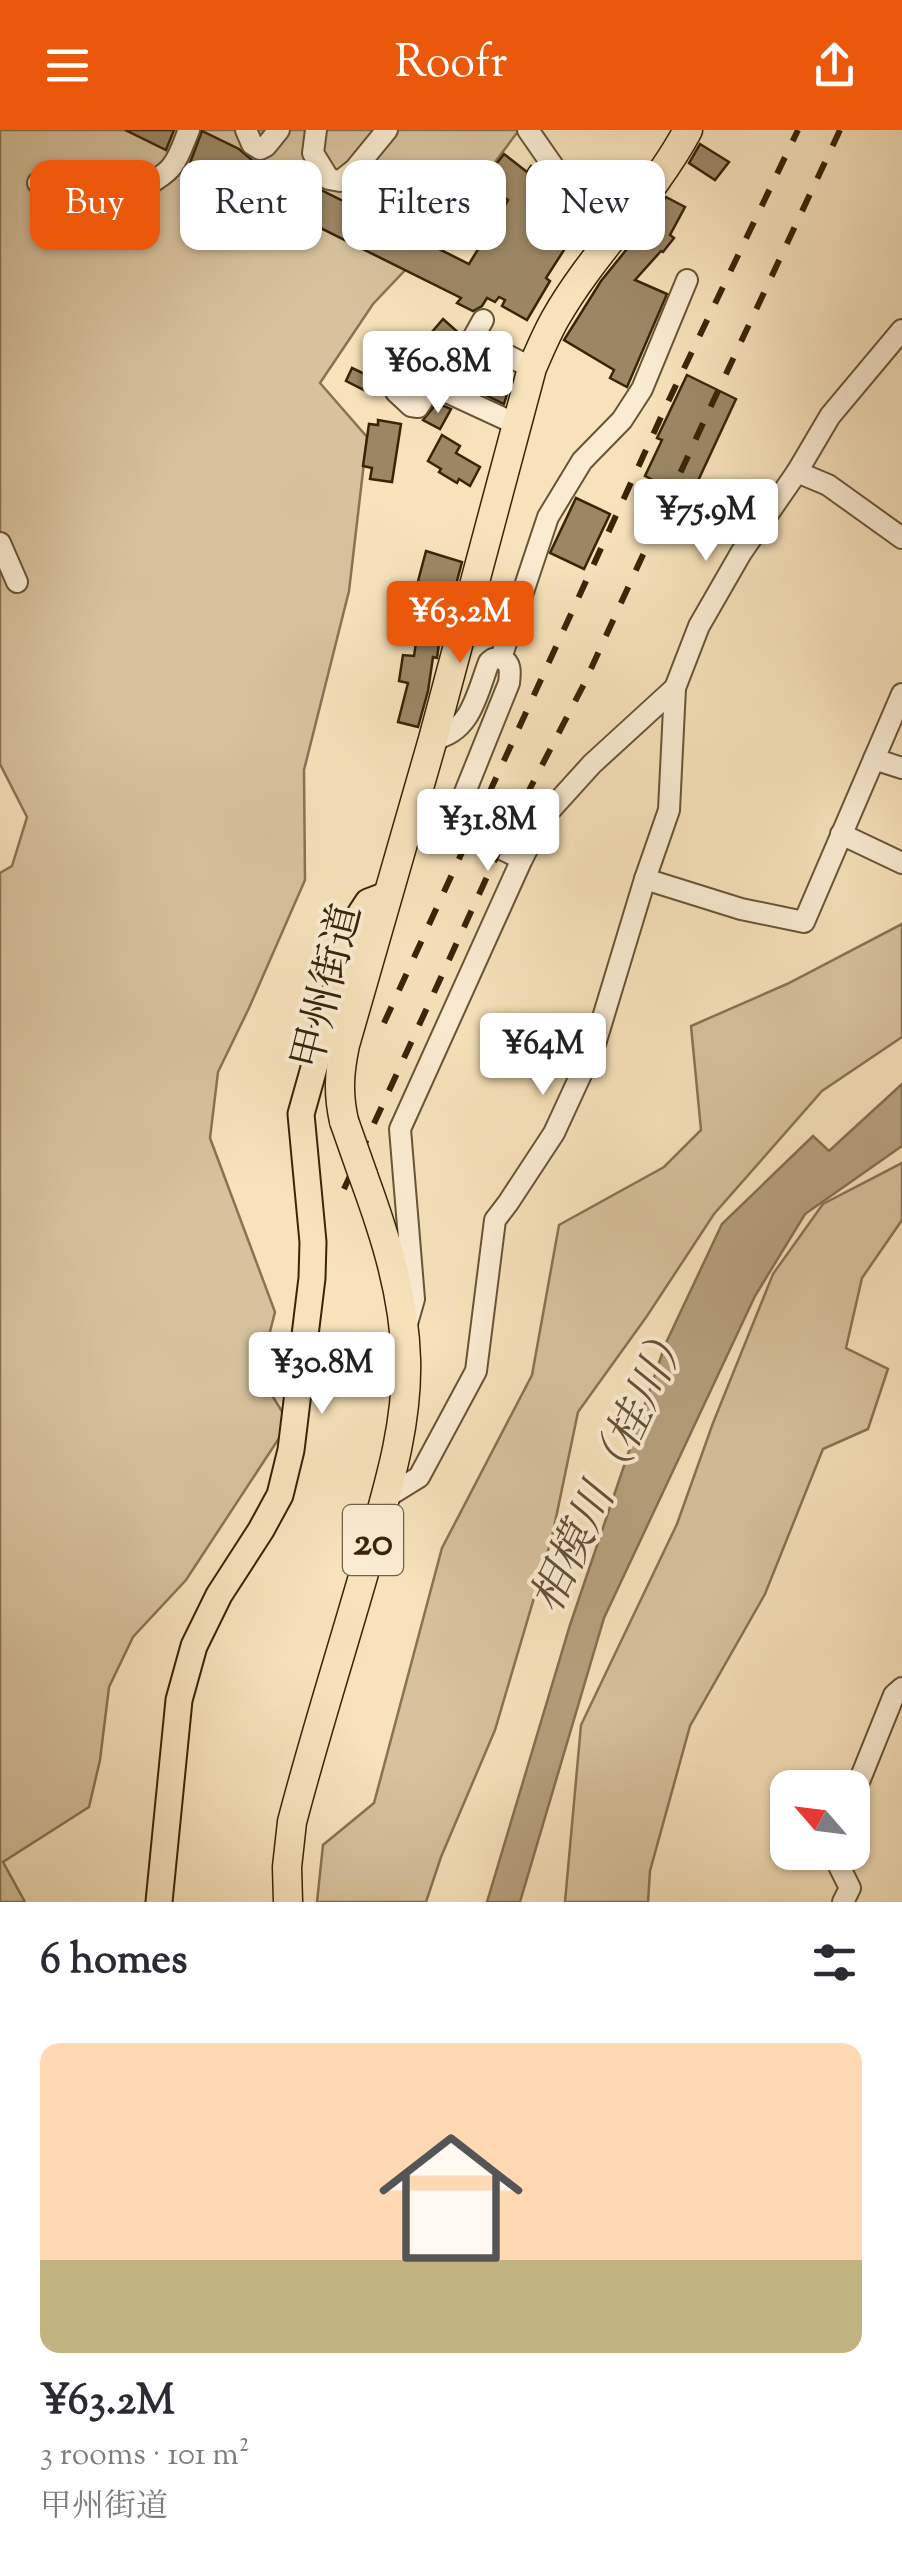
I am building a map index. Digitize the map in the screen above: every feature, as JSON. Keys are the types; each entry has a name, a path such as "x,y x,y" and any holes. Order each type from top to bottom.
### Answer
{"highway":[{"name":"甲州街道","path":"665,167 688,130"},
{"name":"甲州街道","path":"288,1902 286,1867 292,1822 385,1498 400,1438 405,1391 404,1335 396,1274 344,1122 338,1080 341,1064 532,368 555,318 604,250"}],"main road":[{"path":"159,1902 179,1700 194,1646 219,1595 280,1495 290,1450 312,1278 313,1242 301,1114 355,922 368,902 389,894"}],"street":[{"path":"160,176 172,166 190,130"},
{"path":"246,130 252,144 260,149 280,130"},
{"path":"316,130 313,153 328,179 340,181 356,169 387,130"},
{"path":"528,130 549,160"},
{"path":"501,658 548,517 582,461 622,420 642,388 687,280"},
{"path":"483,320 474,338 532,368"},
{"path":"385,1498 419,1477 476,1371 494,1220 554,1134 595,1044 669,810 675,688 699,626 830,416 902,330"},
{"path":"396,392 418,407 429,390 436,387 516,424"},
{"path":"797,472 828,485 902,538"},
{"path":"0,543 18,582"},
{"path":"433,739 455,732 468,716 488,662 492,658 506,660 509,683 455,817 458,828 522,859"},
{"path":"404,1335 414,1299 400,1129 544,817 592,764 675,688"},
{"path":"645,879 741,909 804,922 902,694"},
{"path":"874,760 902,768"},
{"path":"841,834 902,863"},
{"path":"864,1770 894,1694 902,1688"},
{"path":"841,1870 850,1888 843,1902"}],"shaded area":[{"path":"0,130 519,130 497,160 342,160 342,250 424,250 373,304 320,383 367,437 349,591 304,770 305,880 218,1072 210,1138 275,1312 259,1374 289,1423 186,1580 133,1637 109,1687 100,1760 89,1807 3,1862 25,1902 0,1902 0,873 12,866 27,817 0,764"},
{"path":"902,924 902,1037 822,1091 714,1214 578,1412 552,1537 495,1730 426,1902 317,1902 323,1845 374,1803 442,1548 532,1375 559,1225 664,1167 701,1130 691,1026 787,984"},
{"path":"902,1084 902,1146 805,1214 755,1296 604,1618 520,1902 487,1902 570,1625 665,1345 722,1224 813,1136 829,1151"},
{"path":"902,1163 902,1220 862,1278 846,1348 888,1369 868,1429 823,1449 765,1594 690,1726 650,1871 648,1902 565,1902 581,1725 677,1524 773,1274 823,1204"}],"building":[{"path":"125,130 174,130 166,150"},
{"path":"202,131 239,149 252,160 191,160"},
{"path":"700,144 729,162 715,180 689,163"},
{"path":"504,154 526,171 526,250 564,250 527,320 502,306 505,300 499,297 495,302 487,298 473,311 457,303 461,298 365,250 441,250 469,264 478,250 506,250 506,160 499,160"},
{"path":"322,190 342,200 342,239 322,229"},
{"path":"665,198 685,207 670,235 674,238 665,249"},
{"path":"626,250 665,250 635,280 667,294 627,387 610,378 614,370 564,340 601,281"},
{"path":"443,319 460,334 461,343 431,374 419,381 396,360 371,363 369,344 409,337 414,353"},
{"path":"476,355 506,370 496,389 507,394 504,404 467,386 470,379 465,377"},
{"path":"352,368 371,377 364,390 346,381"},
{"path":"687,375 736,399 690,498 645,476 662,440 657,438"},
{"path":"437,403 451,409 440,429 423,420"},
{"path":"378,420 401,424 392,482 370,479 372,468 363,466 369,424 378,425"},
{"path":"442,435 460,446 456,453 480,467 470,486 459,479 457,483 428,461"},
{"path":"576,498 610,514 584,569 550,553"},
{"path":"426,551 462,562 444,629 441,628 437,658 433,657 418,727 398,722 408,683 399,681 403,655 414,656 419,622 408,619"}],"railway":[{"path":"384,1023 667,404 798,130"},
{"path":"344,1189 508,831 584,684 840,130"}],"water label":[{"name":"相模川（桂川）","path":"609,1466"}]}
